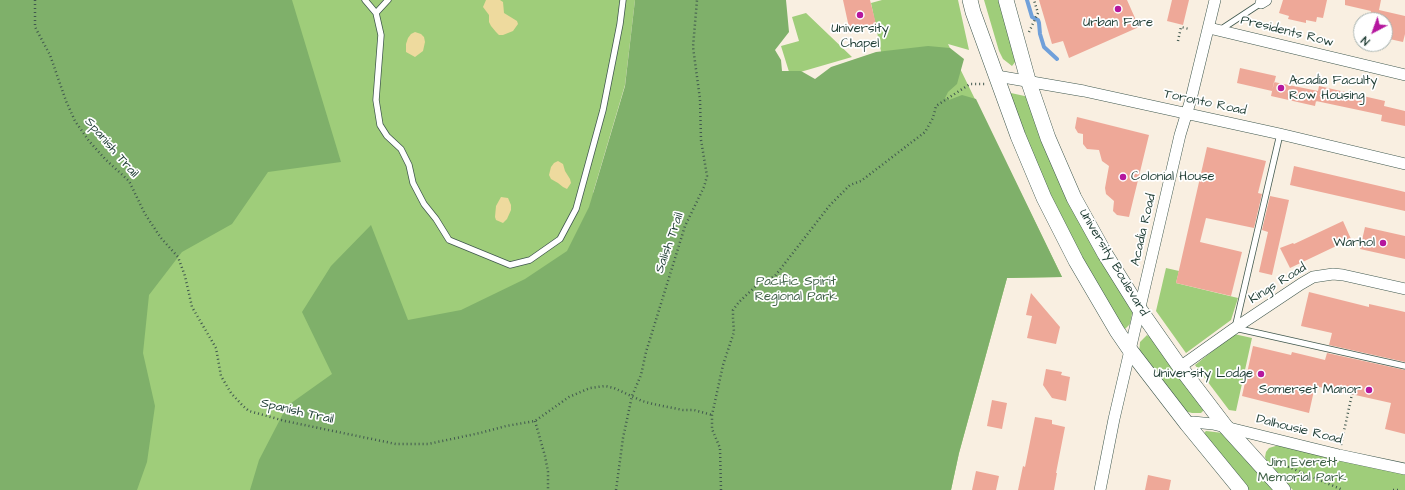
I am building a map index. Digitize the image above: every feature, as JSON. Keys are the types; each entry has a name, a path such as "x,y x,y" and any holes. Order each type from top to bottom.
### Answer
{"main road":[{"path":"970,0 993,81 1006,105 1030,167 1059,230 1093,292 1130,350 1186,424 1241,490"},
{"name":"University Boulevard","path":"1006,0 1028,80 1048,138 1074,198 1105,254 1140,310 1180,367 1225,426 1283,490"}],"street":[{"name":"Acadia Road","path":"1100,490 1130,350 1186,114 1215,0"},
{"name":"Presidents Row","path":"1209,28 1405,75"},
{"name":"Toronto Road","path":"993,81 1028,80 1084,91 1280,134 1405,164"},
{"name":"Kings Road","path":"1180,367 1235,328 1313,277 1323,275 1344,275 1405,289"},
{"name":"Dalhousie Road","path":"1186,424 1193,422 1225,426 1339,455 1405,469"}],"lane":[{"path":"365,0 376,13 381,35 376,100 380,125 387,136 400,149 409,165 413,183 424,204 436,219 449,240 510,266 530,260 560,239 576,209 602,110 620,24 623,0"},
{"path":"376,13 388,0"},
{"path":"1220,30 1263,2"},
{"path":"1280,134 1235,328 1405,366"}],"path":[{"name":"Spanish Trail","path":"35,0 35,27 50,55 66,101 75,121 89,141 106,160 129,181 145,214 161,238 178,257 185,276 194,310 216,348 221,376 227,387 249,411 284,421 396,444 428,444 506,426 535,421 569,397 590,388 605,386 614,388 652,404 683,410 694,410 712,415"},
{"name":"Salish Trail","path":"616,490 623,438 632,396 641,375 646,352 685,226 704,187 707,176 701,140 700,99 694,47 697,0"},
{"path":"1029,32 1038,13 1034,0"},
{"path":"1178,41 1181,27 1189,29"},
{"path":"721,490 720,448 712,429 712,415 723,365 734,332 732,318 733,310 739,302 756,286 775,276 830,205 850,185 861,181 925,132 933,118 936,106 970,84 993,81"},
{"path":"1339,455 1352,394"},
{"path":"535,421 546,461 548,472 548,490"},
{"path":"1272,460 1343,490"},
{"path":"1393,490 1400,490"}],"green space":[{"name":"Pacific Spirit Regional Park","path":"0,0 635,0 625,85 593,193 779,89 883,61 871,3 882,0 958,0 969,50 948,44 1062,277 1007,278 959,453 951,490 0,490"},
{"path":"0,0 292,0 341,162 268,172 232,224 182,252 149,295 143,353 155,406 147,462 137,490 0,490"},
{"name":"Pacific Spirit Regional Park","path":"635,0 786,0 789,32 775,50 781,60 782,71 801,71 815,79 831,67 876,52 928,46 950,48 964,59 957,84 948,92 945,98 949,100 962,95 976,99 1062,277 1007,278 959,453 951,490 250,490 259,460 287,406 332,374 302,312 331,266 371,225 408,320 461,310 525,279 567,251 589,207 625,86"},
{"path":"984,0 999,0 1016,61 1012,66 1003,59 999,51"},
{"path":"806,13 852,57 790,75 781,46 799,41 792,17"},
{"path":"1011,93 1029,97 1133,309 1130,324 1125,329 1121,328 1062,225 1008,95"},
{"path":"1166,268 1179,271 1176,283 1238,298 1231,320 1186,353 1156,311"},
{"path":"1234,334 1252,338 1236,411 1229,410 1195,365"},
{"path":"1147,335 1151,338 1203,408 1201,413 1192,413 1181,410 1139,353 1140,342"},
{"path":"1206,431 1223,433 1277,490 1248,490 1203,434"},
{"name":"Jim Everett Memorial Park","path":"1279,445 1405,474 1405,490 1293,490 1274,471 1265,457 1269,448"}],"sand":[{"path":"486,0 500,0 503,2 504,13 517,21 518,24 513,31 503,35 499,35 496,32 491,26 489,22 489,15 483,7"},
{"path":"415,32 424,37 425,42 423,51 415,57 406,52 406,44 411,34"},
{"path":"558,161 563,164 570,179 571,183 567,189 551,179 549,175 551,167"},
{"path":"501,197 508,198 511,205 511,210 507,219 503,223 496,220 495,217 496,206"}],"building":[{"name":"University Chapel","path":"843,0 870,0 876,24 850,32"},
{"path":"1039,0 1127,0 1139,27 1069,58 1063,41 1052,44"},
{"path":"1172,0 1189,0 1183,25 1167,21"},
{"path":"1283,0 1327,0 1323,18 1317,17 1316,22 1306,20 1306,23 1288,19 1289,16 1279,13"},
{"path":"1345,0 1381,0 1379,10 1388,12 1371,12 1345,5"},
{"path":"1393,13 1405,16 1405,34 1403,42 1393,40"},
{"path":"1240,68 1276,76 1272,91 1237,83"},
{"path":"1274,82 1318,91 1315,106 1271,96"},
{"name":"Acadia Faculty Row Housing","path":"1319,86 1385,101 1384,106 1405,111 1405,126 1381,121 1382,115 1316,101"},
{"name":"Colonial House","path":"1077,117 1149,135 1129,217 1117,215 1113,211 1114,201 1106,194 1105,188 1109,166 1102,161 1099,150 1087,149 1083,144 1083,134 1078,133 1075,128"},
{"path":"1207,147 1266,161 1258,193 1262,194 1254,228 1206,218 1200,242 1242,252 1231,296 1176,283"},
{"path":"1294,166 1405,192 1405,211 1290,185"},
{"path":"1270,196 1289,200 1272,275 1259,272 1268,232 1262,230"},
{"path":"1343,221 1351,239 1290,268 1280,248 1293,243 1294,244"},
{"name":"Warhol","path":"1365,227 1405,236 1405,259 1360,249"},
{"path":"1309,292 1369,307 1369,304 1405,312 1405,362 1329,345 1332,333 1301,326"},
{"path":"1031,293 1060,327 1056,344 1027,338 1032,316 1026,315"},
{"name":"Somerset Manor","path":"1253,346 1291,355 1292,352 1325,360 1327,353 1405,370 1405,434 1385,429 1391,403 1315,386 1309,413 1242,396"},
{"path":"1046,369 1062,372 1061,375 1070,377 1066,401 1052,398 1043,385"},
{"path":"992,400 1007,403 1002,429 987,426"},
{"path":"1035,417 1052,420 1052,424 1065,427 1054,490 1018,490 1023,466 1025,467"},
{"path":"976,471 999,476 996,490 972,490"},
{"path":"1148,475 1171,480 1169,490 1145,490"}],"waterway":[{"path":"1027,0 1032,17 1038,20 1044,47 1057,59"}],"place":[{"name":"Urban Fare","path":"1118,9"},
{"name":"University Chapel","path":"860,15"},
{"name":"Acadia Faculty Row Housing","path":"1281,88"},
{"name":"Colonial House","path":"1123,177"},
{"name":"Warhol","path":"1383,243"},
{"name":"University Lodge","path":"1261,374"},
{"name":"Somerset Manor","path":"1369,390"}]}
